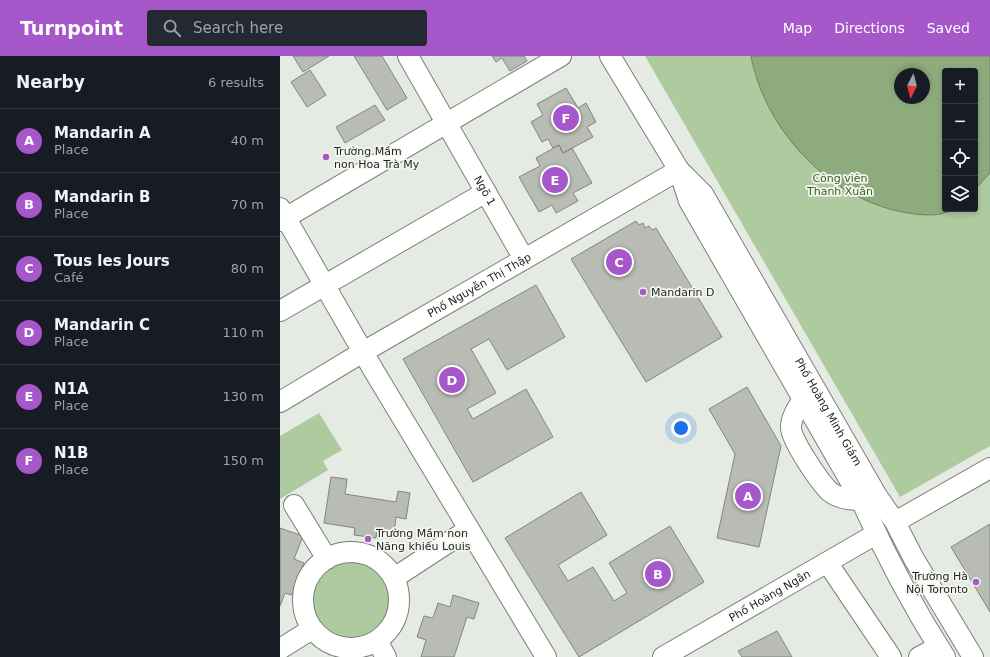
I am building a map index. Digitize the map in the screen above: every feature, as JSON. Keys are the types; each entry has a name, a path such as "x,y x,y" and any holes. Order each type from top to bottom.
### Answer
{"street":[{"name":"Ngõ 1","path":"408,56 524,259"},
{"path":"546,657 282,216 561,56"},
{"name":"Phố Hoàng Minh Giám","path":"610,56 679,170 690,201 861,500 876,534 942,652"},
{"name":"Phố Hoàng Minh Giám","path":"679,170 703,194 877,496 895,522 914,559 974,657"},
{"name":"Phố Nguyễn Thị Thập","path":"280,402 363,352 679,170"},
{"path":"280,311 486,192"},
{"path":"803,399 795,413 790,428 795,444 830,491 845,499 861,500"},
{"path":"895,522 990,468"},
{"path":"294,505 326,559"},
{"path":"394,578 469,529"},
{"name":"Phố Hoàng Ngân","path":"663,657 876,534"},
{"path":"351,552 364,554 376,559 386,567 394,578 399,591 399,606 396,620 388,632 381,649 364,647 349,649 335,646 322,639 312,629 306,618 303,604 303,591 308,578 316,567 326,559 338,554 351,552"},
{"path":"833,571 891,657"},
{"path":"280,649 312,629"},
{"path":"919,657 942,652"}],"green space":[{"name":"Công viên Thanh Xuân","path":"645,56 990,56 990,446 900,497"},
{"path":"319,413 342,450 323,461 328,470 280,499 280,436"},
{"path":"351,559 359,560 374,566 386,578 392,593 392,609 386,624 374,636 359,642 351,643 343,642 328,636 316,624 310,609 309,601 310,593 316,578 328,566 343,560"}],"shaded area":[{"path":"751,56 990,56 990,173 978,186 978,68 942,68 942,212 948,212 932,215 903,212 875,204 848,191 824,174 802,154 783,131 768,106 757,79"}],"building":[{"path":"293,56 329,56 303,72"},
{"path":"354,56 382,56 407,98 387,110"},
{"path":"492,56 524,56 527,61 510,71 502,58 496,62"},
{"path":"310,70 326,95 307,107 291,82"},
{"path":"566,88 578,108 586,103 596,122 587,127 593,137 563,153 559,145 553,148 548,139 542,142 531,122 543,115 537,104"},
{"path":"375,105 385,120 345,143 336,127"},
{"path":"559,145 563,153 572,148 592,183 573,193 578,201 556,213 552,205 539,212 519,177 540,166 536,158"},
{"name":"Mandarin D","path":"636,221 639,225 643,223 645,228 649,226 652,230 656,228 722,337 646,382 571,259"},
{"path":"536,285 565,337 507,370 489,339 471,349 496,393 467,409 473,419 526,389 553,437 473,482 403,359"},
{"path":"747,387 781,446 759,547 717,538 735,454 709,409"},
{"path":"331,477 347,479 345,494 396,502 398,491 410,493 406,519 396,517 394,533 377,530 376,538 354,535 355,528 324,523"},
{"path":"581,492 607,535 558,565 568,581 593,567 614,601 627,593 609,563 670,526 704,582 579,657 505,538"},
{"path":"990,524 990,612 951,547"},
{"path":"280,528 303,536 294,559 304,563 292,595 285,593 280,606"},
{"path":"453,595 479,603 474,619 467,617 454,657 421,657 426,640 417,637 424,616 433,618 438,603 450,607"},
{"path":"777,631 792,657 742,657 738,651"}],"place":[{"name":"N1B","path":"566,118"},
{"name":"Trường Mầm non Hoa Trà My","path":"326,157"},
{"name":"N1A","path":"555,180"},
{"name":"Tous les Jours","path":"619,262"},
{"name":"Mandarin D","path":"643,292"},
{"name":"Mandarin C","path":"452,380"},
{"name":"Mandarin A","path":"748,496"},
{"name":"Trường Mầm non Năng khiếu Louis","path":"368,539"},
{"name":"Mandarin B","path":"658,574"},
{"name":"Trường Hà Nội Toronto","path":"976,582"}]}
